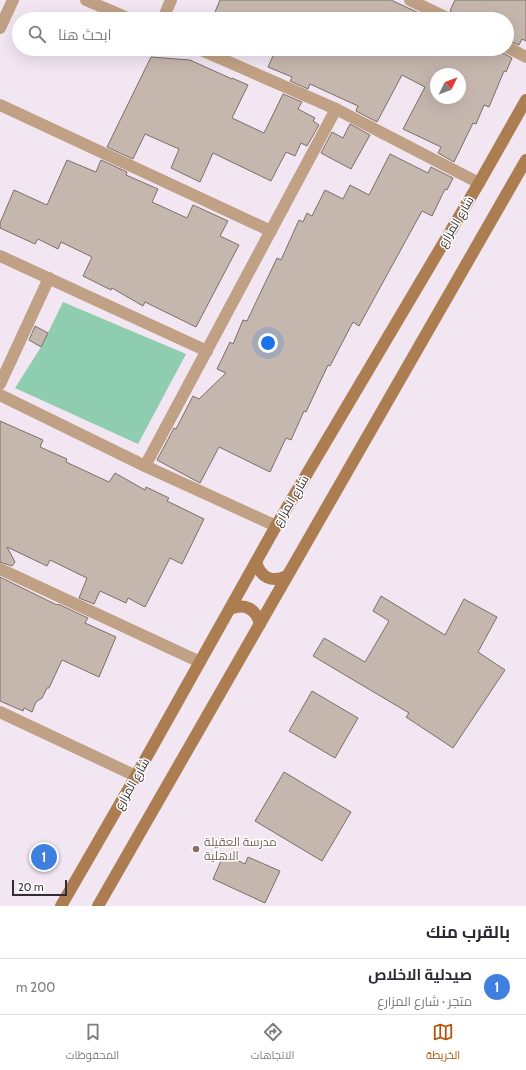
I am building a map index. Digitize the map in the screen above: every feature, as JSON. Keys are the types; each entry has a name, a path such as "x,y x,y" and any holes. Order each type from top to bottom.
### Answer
{"street":[{"path":"0,28 13,0"},
{"path":"86,0 114,12"},
{"path":"166,12 172,0"},
{"path":"410,0 435,12"},
{"path":"514,51 526,57"},
{"path":"215,56 336,109 479,183"},
{"name":"شارع المزارع","path":"61,906 136,776 276,526 479,183 526,100"},
{"path":"0,105 271,231"},
{"path":"145,466 336,109"},
{"path":"98,906 526,160"},
{"path":"0,256 207,351"},
{"path":"0,384 49,278"},
{"path":"0,395 145,466 276,526"},
{"path":"256,562 258,570 264,576 272,579 280,579 287,576"},
{"path":"0,569 200,662"},
{"path":"230,609 237,606 245,606 258,616 260,624"},
{"path":"0,712 136,776"}],"green space":[{"path":"63,302 186,354 138,444 15,388 41,347"}],"building":[{"path":"220,0 391,0 417,12 215,12"},
{"path":"455,0 526,0 526,41 522,39 519,45 514,43 514,12 450,11"},
{"path":"273,56 508,56 512,58 506,72 504,71 489,107 484,105 476,124 473,123 454,162 438,153 441,147 403,129 425,87 402,75 377,122 356,111 358,106 310,84 308,89 290,81 292,77 268,67"},
{"path":"151,57 190,60 248,85 232,118 264,133 283,94 302,102 298,109 315,118 313,121 319,125 307,146 301,143 295,156 286,152 271,181 213,153 200,182 171,168 179,149 145,134 133,159 107,147"},
{"path":"350,124 370,135 351,169 321,153 332,132 343,138"},
{"path":"390,154 428,173 431,167 453,178 447,190 445,189 432,216 422,211 359,326 353,322 330,366 328,365 291,440 286,438 270,472 219,447 200,483 157,460 174,428 176,429 193,396 199,399 226,373 217,369 230,342 233,344 243,320 247,321 277,258 281,260 299,220 303,222 307,213 312,216 325,190 343,199 350,185 369,195"},
{"path":"67,160 96,172 101,160 127,172 126,175 158,189 152,202 187,218 193,205 228,221 220,236 239,245 196,327 145,302 143,306 112,288 111,290 83,276 92,257 61,242 58,249 38,239 35,244 0,228 0,223 14,190 47,205"},
{"path":"35,326 48,333 41,347 29,340"},
{"path":"0,421 43,440 40,447 67,459 66,462 109,482 115,473 145,490 146,487 169,498 167,501 204,519 182,564 170,558 145,607 128,598 126,603 100,591 94,604 79,598 87,578 50,560 47,566 7,547 15,562 12,566 0,562"},
{"path":"0,577 57,605 58,604 88,618 85,623 116,637 99,677 62,660 49,688 47,688 42,698 36,702 32,712 24,708 23,711 0,701"},
{"path":"381,596 445,635 464,599 497,617 478,652 505,670 453,748 406,717 409,713 313,656 324,638 365,662 389,621 373,611"},
{"path":"312,691 358,718 335,758 289,731"},
{"path":"284,772 351,812 322,861 255,821"},
{"path":"224,854 245,864 248,857 280,871 265,903 213,879"}],"place":[{"name":"مدرسة العقيلة الاهلية","path":"196,849"},
{"name":"صيدلية الاخلاص","path":"44,857"}]}
